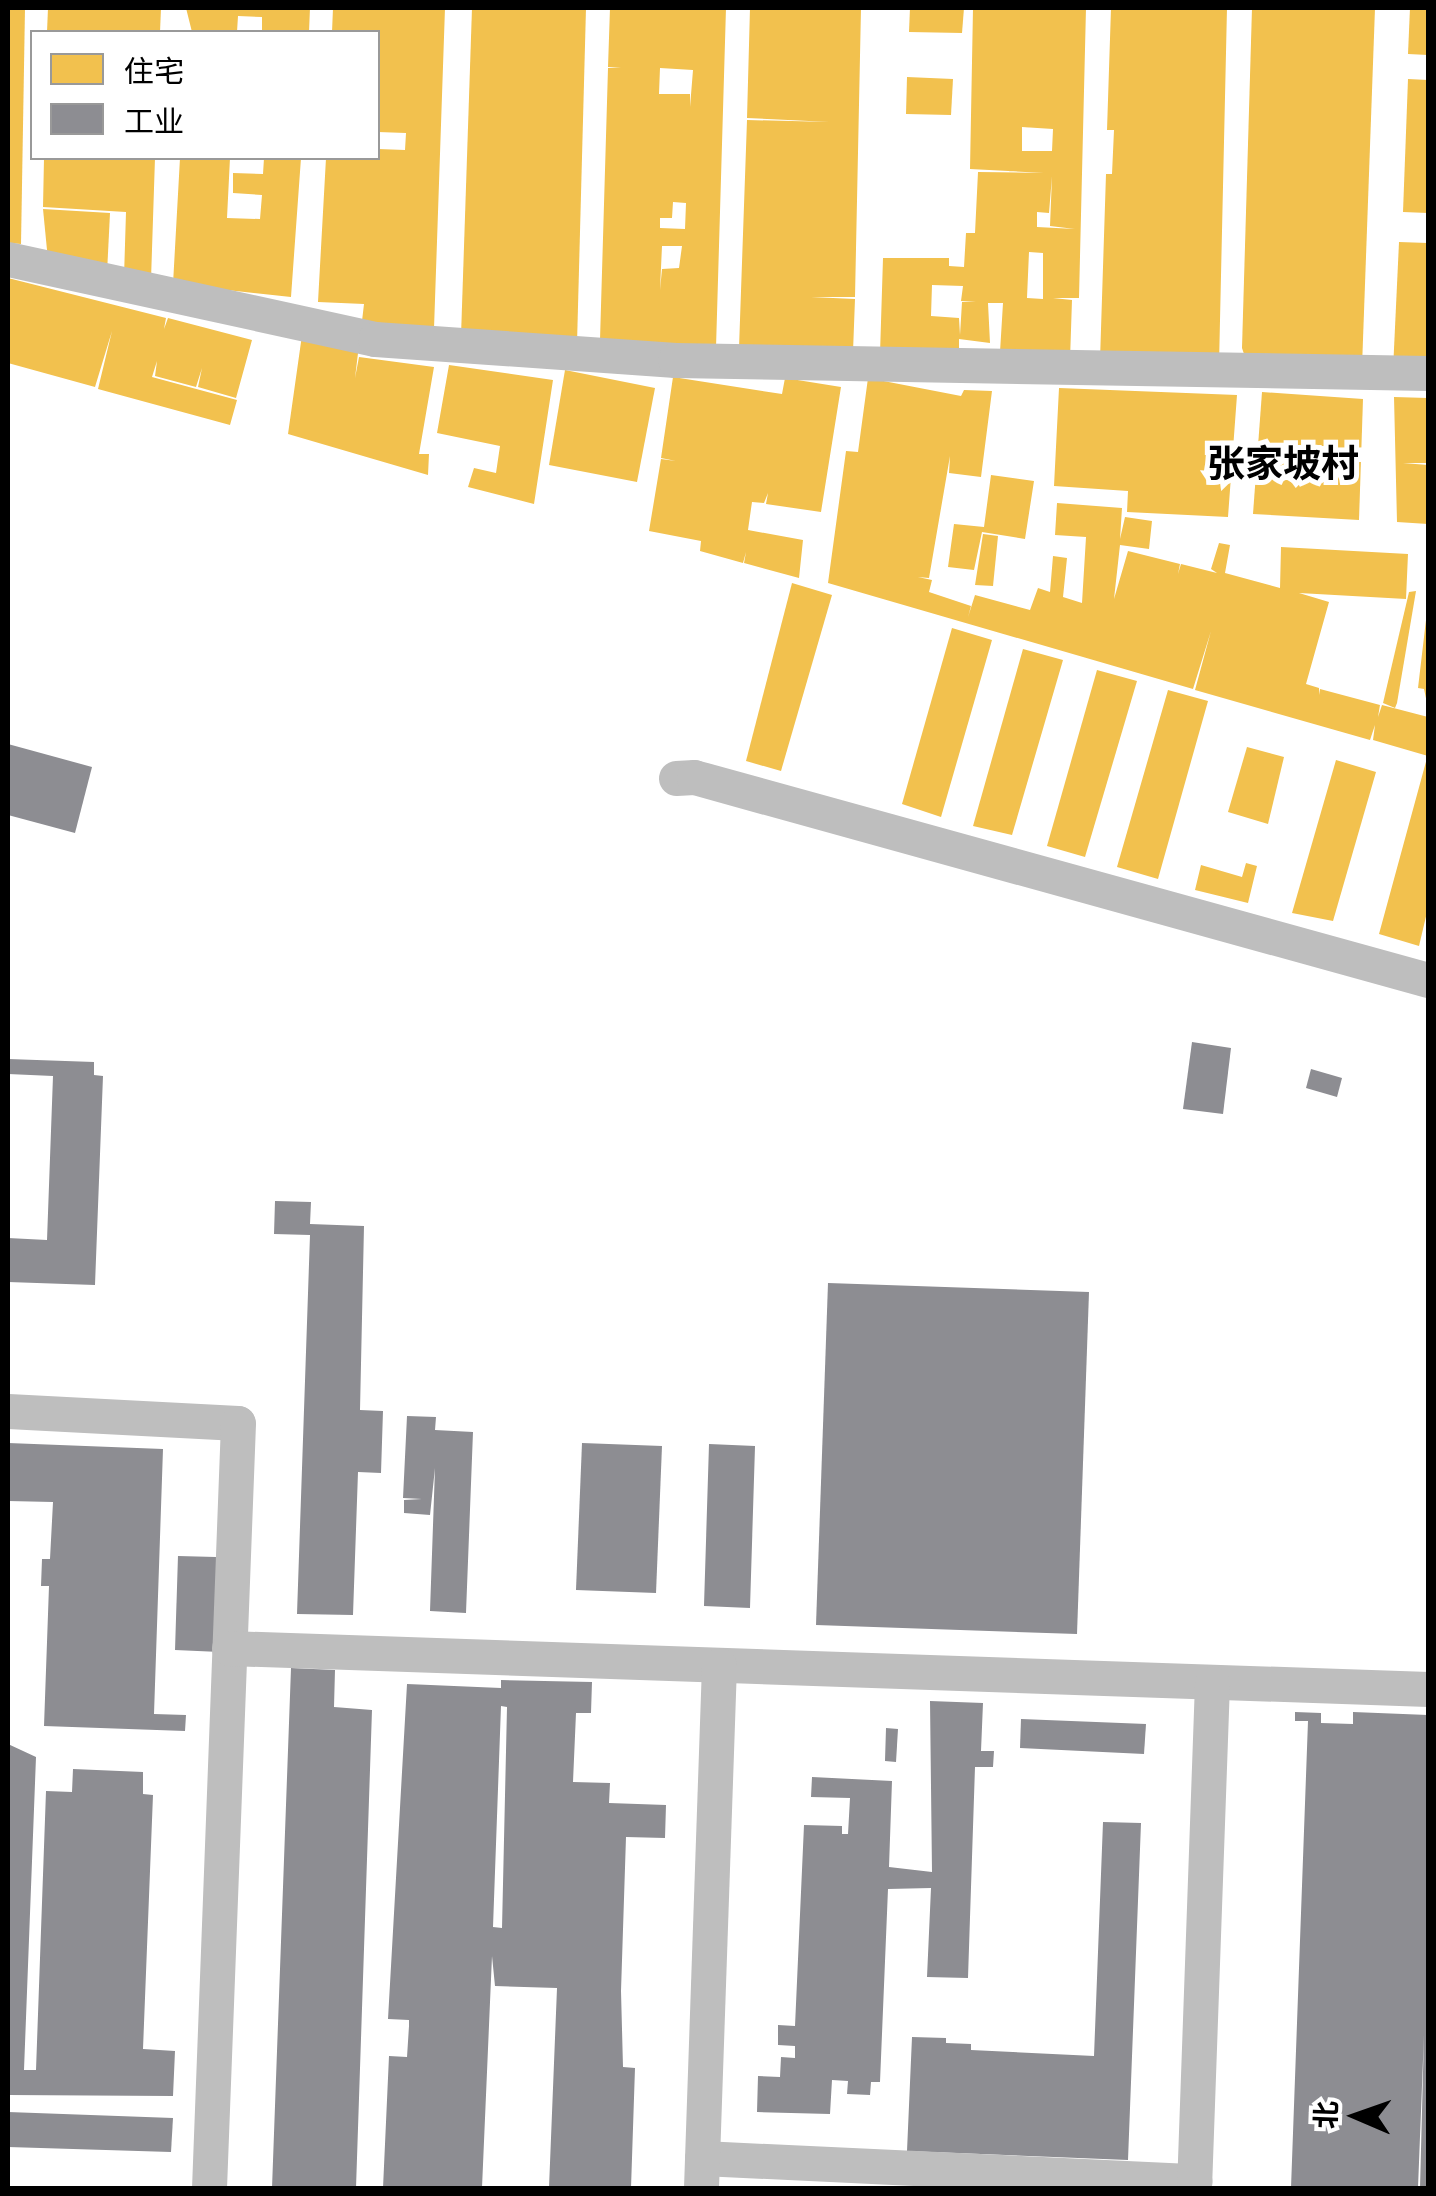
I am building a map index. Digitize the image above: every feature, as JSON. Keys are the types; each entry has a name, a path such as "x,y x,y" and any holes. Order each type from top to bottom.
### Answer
{"street":[{"path":"8,259 375,340 675,360 1428,373"},
{"path":"676,778 694,777 1428,980"},
{"path":"8,1411 238,1422 209,2188"},
{"path":"230,1648 1428,1689"},
{"path":"719,1665 702,2173 1194,2185 1212,1683"}],"building: 住宅":[{"path":"8,8 25,8 21,244 8,243"},
{"path":"48,8 161,8 160,30 47,30"},
{"path":"186,8 310,8 309,30 262,30 262,17 238,16 237,30 192,30"},
{"path":"333,8 445,8 434,329 362,321 364,304 318,302 326,160 380,160 380,149 405,150 406,133 380,132 380,30 332,30"},
{"path":"472,8 586,8 577,344 461,336"},
{"path":"610,8 726,8 716,348 600,340 608,68 621,68 608,67","holes":["660,68 693,70 690,107 690,94 659,94","673,202 686,203 685,229 660,228 660,218 672,218","662,246 682,246 679,268 662,269 660,290"]},
{"path":"750,8 861,8 855,297 811,297 855,299 853,352 739,348 747,120 830,122 747,118"},
{"path":"910,8 964,8 962,33 909,32"},
{"path":"973,8 1086,8 1079,298 1053,298 1072,300 1070,360 1000,352 1003,303 988,303 990,343 959,339 959,357 880,354 883,258 949,258 949,266 964,267 966,233 975,233 978,172 1044,173 970,169","holes":["1022,127 1053,129 1052,151 1022,151","1052,176 1050,226 1075,229 1037,227 1037,212 1049,213","1029,252 1043,253 1043,299 1027,298","932,285 963,286 961,301 976,302 962,302 960,335 959,318 931,316"]},
{"path":"1111,8 1227,8 1219,365 1100,360 1106,174 1112,174 1114,130 1107,130"},
{"path":"1252,8 1375,8 1362,367 1247,363 1242,348"},
{"path":"1410,8 1428,8 1428,55 1408,54"},
{"path":"907,77 953,79 951,115 906,114"},
{"path":"1408,79 1428,80 1428,213 1403,212"},
{"path":"44,160 155,160 151,280 124,277 126,212 43,207"},
{"path":"180,160 230,160 227,218 260,219 262,195 233,193 233,173 263,174 264,160 301,160 291,297 173,284"},
{"path":"43,209 110,213 107,273 48,260"},
{"path":"1399,242 1428,243 1428,371 1393,370"},
{"path":"8,278 166,318 164,329 168,318 252,340 236,398 198,387 202,368 196,387 155,376 157,361 152,377 237,400 230,425 98,389 112,331 95,387 8,363"},
{"path":"302,335 359,345 355,378 359,357 434,367 419,454 429,454 428,475 288,434"},
{"path":"449,365 553,380 534,504 468,487 474,468 496,473 500,446 437,433"},
{"path":"565,370 655,388 637,482 549,465"},
{"path":"673,377 782,394 785,378 841,387 821,512 766,504 768,493 764,503 752,502 748,530 803,540 799,578 744,563 746,552 743,563 700,551 701,541 649,531 661,459 676,461 661,458"},
{"path":"868,378 961,396 964,390 992,391 981,477 949,473 950,456 929,578 918,577 932,580 929,592 971,606 968,617 975,595 1030,610 1038,588 1050,592 1053,556 1067,558 1063,597 1082,603 1086,537 1055,535 1057,503 1122,508 1120,539 1125,517 1152,521 1149,549 1120,545 1114,599 1128,551 1180,564 1178,574 1181,564 1217,573 1211,569 1219,543 1230,545 1225,573 1280,588 1281,547 1408,554 1406,599 1299,593 1329,602 1306,684 1319,688 1319,695 1320,689 1380,705 1378,717 1382,705 1428,717 1428,756 1373,740 1375,725 1370,740 1195,690 1211,631 1193,689 828,583 846,451 858,452"},
{"path":"1059,388 1237,395 1228,517 1127,512 1128,491 1054,486"},
{"path":"1262,392 1363,399 1359,520 1253,514"},
{"path":"1394,397 1428,398 1428,463 1403,463 1428,465 1428,524 1397,522"},
{"path":"991,475 1034,481 1025,539 982,532 974,570 948,567 954,524 984,527"},
{"path":"983,534 998,536 993,586 975,585"},
{"path":"792,583 832,595 781,771 746,761"},
{"path":"1416,591 1395,708 1383,703 1409,592"},
{"path":"1428,603 1428,708 1424,689 1418,688"},
{"path":"952,628 992,640 941,817 902,804"},
{"path":"1023,649 1063,660 1012,835 973,826"},
{"path":"1097,670 1137,681 1085,857 1047,846"},
{"path":"1168,690 1208,701 1158,879 1117,867"},
{"path":"1247,747 1284,757 1268,824 1228,812"},
{"path":"1427,758 1428,908 1419,946 1379,934"},
{"path":"1336,760 1376,772 1333,921 1292,913"},
{"path":"1246,863 1257,866 1248,903 1195,890 1201,865 1242,877"}],"building: 工业":[{"path":"8,744 92,767 75,833 8,815"},
{"path":"1192,1042 1231,1048 1223,1114 1183,1109"},
{"path":"8,1059 94,1062 94,1075 103,1076 95,1285 8,1282 8,1238 47,1240 53,1076 8,1074"},
{"path":"1311,1069 1342,1078 1337,1097 1306,1088"},
{"path":"275,1201 311,1202 310,1224 364,1226 360,1410 383,1411 381,1473 358,1472 353,1615 297,1614 310,1235 274,1234"},
{"path":"828,1283 1089,1292 1077,1634 816,1625"},
{"path":"407,1416 436,1417 435,1430 473,1432 466,1613 430,1611 435,1468 430,1515 404,1513 404,1500 422,1499 403,1498"},
{"path":"8,1443 163,1449 154,1714 186,1715 185,1731 44,1726 49,1586 41,1586 42,1559 50,1559 53,1502 8,1501"},
{"path":"582,1443 662,1446 656,1593 576,1590"},
{"path":"709,1444 755,1446 750,1608 704,1606"},
{"path":"178,1556 216,1557 220,1652 175,1650"},
{"path":"291,1668 335,1670 334,1707 372,1710 356,2188 272,2188"},
{"path":"501,1680 592,1682 591,1713 576,1713 573,1782 610,1783 609,1803 666,1805 665,1838 626,1837 621,1991 623,2067 635,2068 631,2188 549,2188 557,1988 495,1986 492,1956 482,2188 383,2188 389,2056 407,2057 409,2026 409,2020 388,2019 407,1684 501,1688","holes":["501,1706 507,1707 502,1928 493,1927"]},
{"path":"930,1701 983,1703 981,1751 994,1751 993,1767 975,1767 968,1978 927,1977 931,1888 888,1889 880,2082 871,2082 870,2095 847,2094 848,2081 832,2080 830,2114 757,2112 758,2076 780,2077 781,2057 795,2058 795,2046 778,2045 778,2025 795,2026 804,1825 842,1826 842,1834 848,1834 850,1798 811,1797 812,1777 892,1781 889,1867 932,1872"},
{"path":"1295,1712 1321,1713 1321,1723 1353,1724 1353,1712 1428,1715 1428,2188 1420,2188 1424,2034 1418,2188 1291,2188 1308,1721 1295,1721"},
{"path":"1021,1719 1146,1724 1144,1754 1020,1748"},
{"path":"886,1728 898,1729 896,1762 885,1761"},
{"path":"8,1744 36,1757 24,2070 36,2070 46,1791 72,1792 73,1769 143,1772 143,1794 153,1795 143,2049 175,2051 173,2096 8,2095"},
{"path":"1103,1822 1141,1823 1128,2160 907,2151 912,2037 946,2038 946,2043 971,2044 971,2050 1094,2056"},
{"path":"8,2112 173,2118 171,2152 8,2147"}],"district":[{"name":"张家坡村","path":"1283,463"}]}
